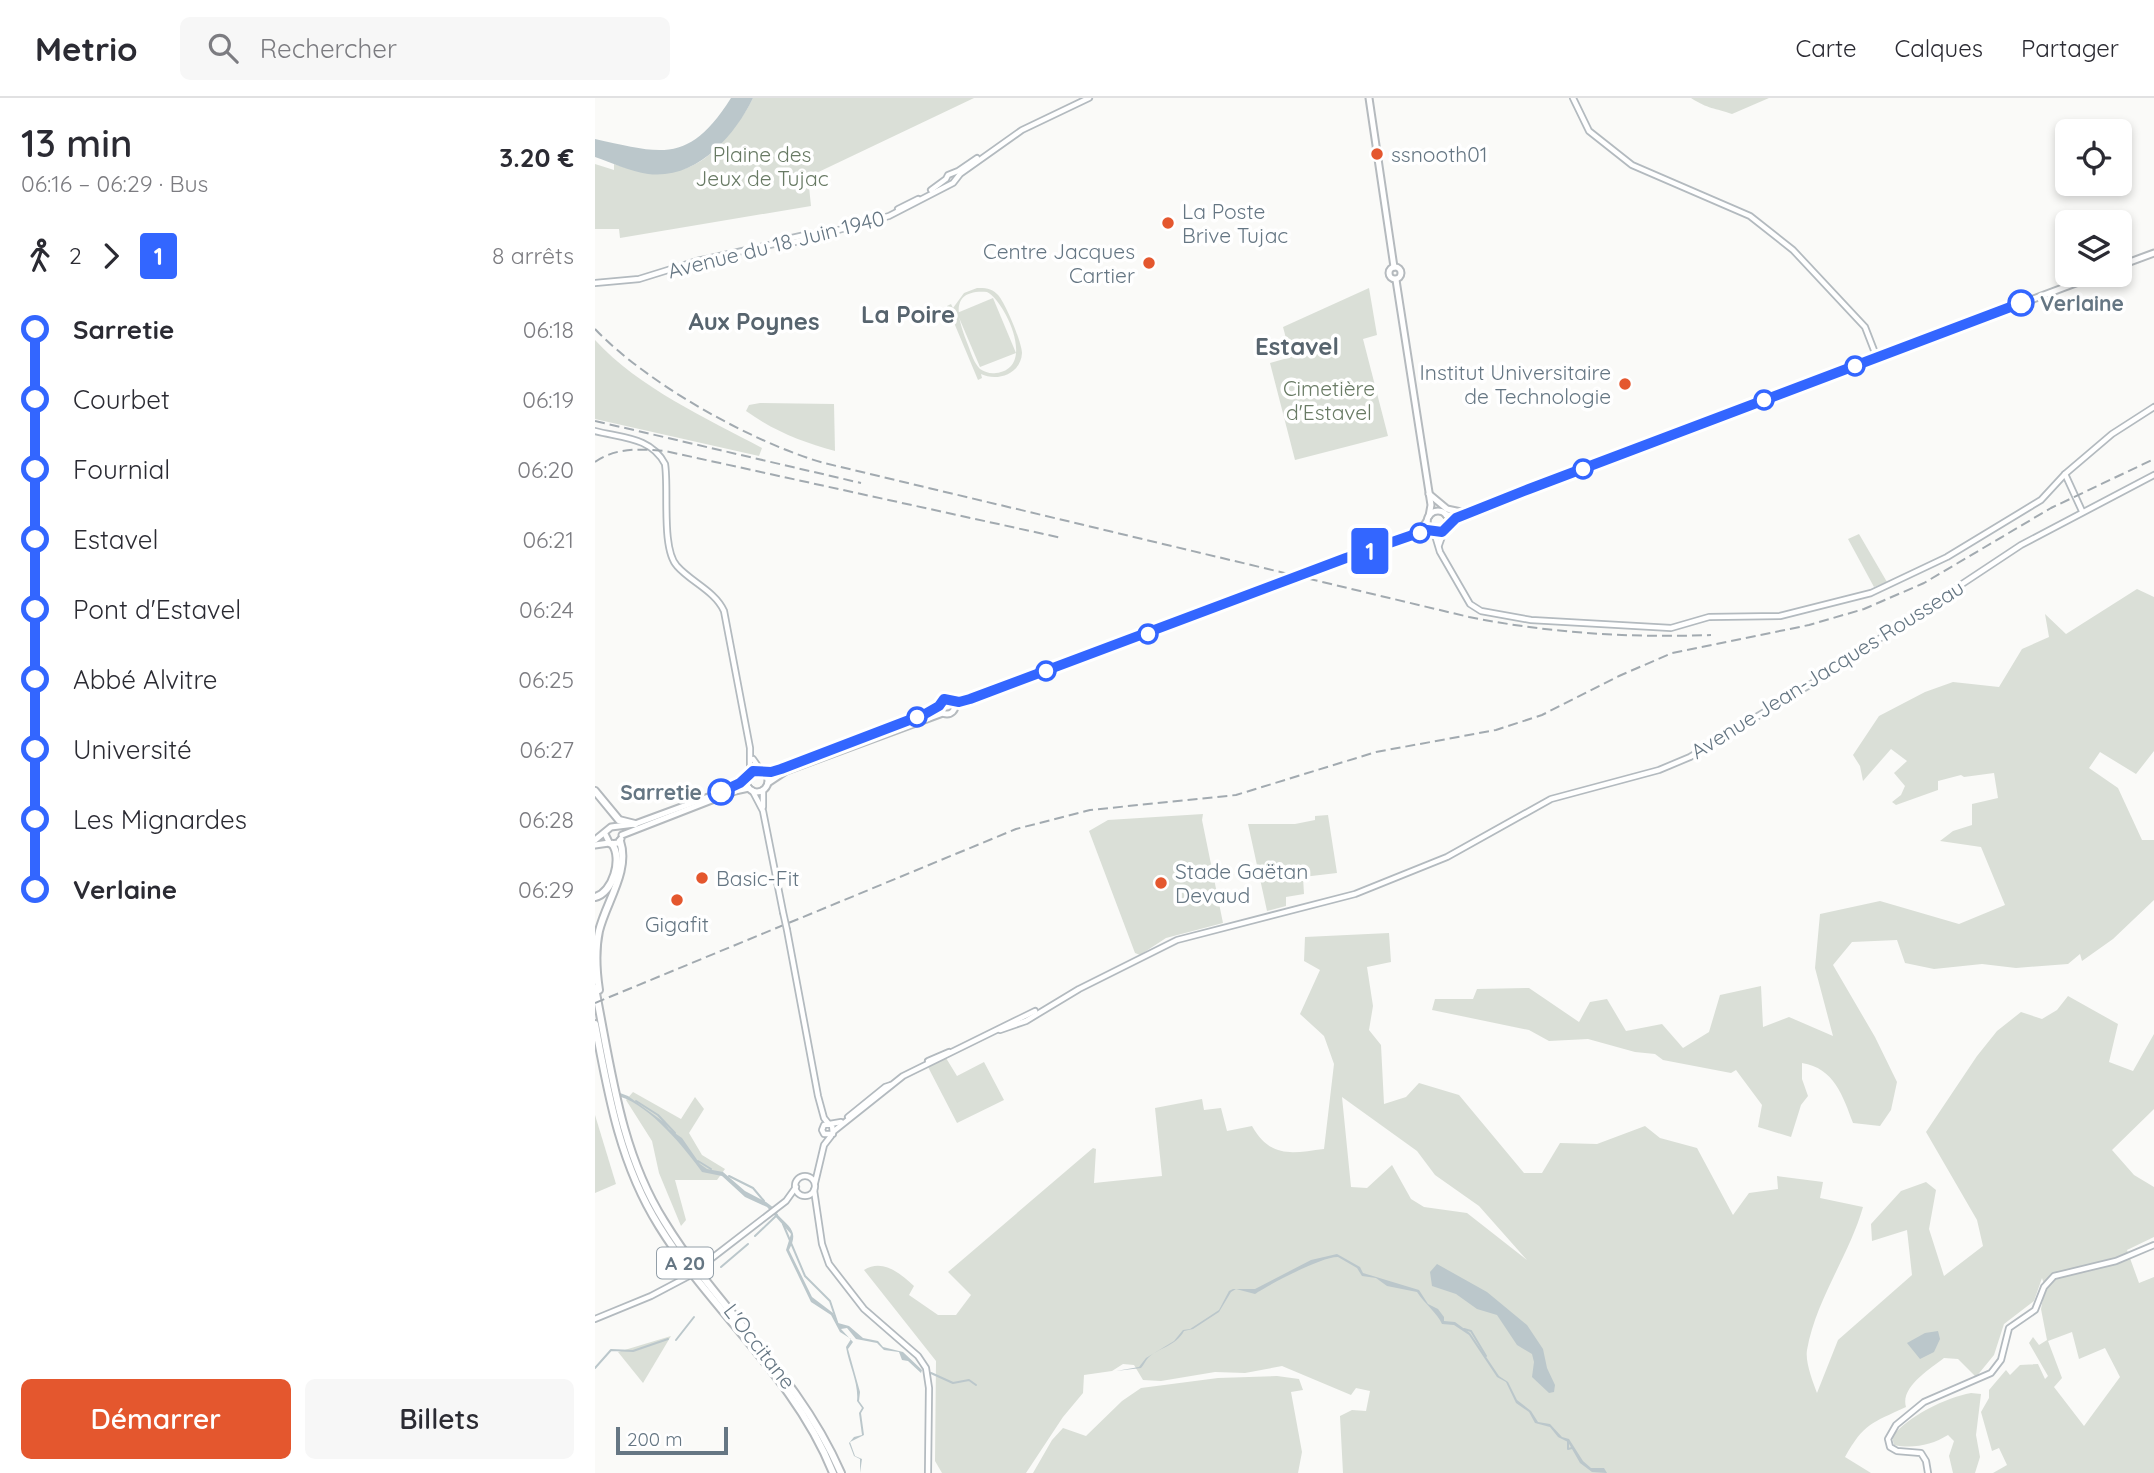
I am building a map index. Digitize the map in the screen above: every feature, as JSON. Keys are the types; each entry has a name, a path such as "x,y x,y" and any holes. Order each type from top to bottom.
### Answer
{"highway":[{"path":"595,791 619,820 635,824"},
{"path":"600,1013 597,947 602,921 620,873 621,838"},
{"path":"595,897 608,889 615,869 617,854 610,843"},
{"name":"L'Occitane","path":"595,988 628,1145 647,1191 684,1251 808,1408 841,1473"},
{"name":"L'Occitane","path":"595,1024 616,1126 641,1193 677,1254 782,1382 817,1437 833,1473"}],"main road":[{"path":"1083,98 1019,129 948,174 948,181 956,180 1022,130 1089,98"},
{"path":"595,842 609,828 635,824 730,789 748,776 786,767 918,717 939,706 944,699 970,699 1290,580 1421,528 1428,518 1431,505 1396,280 1392,279 1389,273 1394,267 1369,98"},
{"path":"1573,98 1589,131 1632,165 1749,216 1779,239 1801,258 1865,327 1877,358"},
{"path":"952,173 956,180"},
{"name":"Avenue du 18 Juin 1940","path":"595,282 639,279 697,261 795,242 880,220 905,209 948,181"},
{"name":"Avenue du 18 Juin 1940","path":"595,282 641,276 719,254 877,219 948,181"},
{"path":"2132,261 2154,253"},
{"path":"1438,549 1446,528 1456,518 2065,287"},
{"path":"1428,518 1438,549 1470,604 1481,611 1531,620 1671,628 1709,617 1780,616 1871,593 1909,577 2041,500 2065,474 2112,434 2154,407"},
{"path":"595,431 647,443 661,455 667,472 670,552 676,566 719,602 724,611 750,748 748,776 751,789 763,811"},
{"path":"2065,474 2082,512"},
{"name":"Avenue Jean-Jacques Rousseau","path":"893,1085 936,1056 1000,1030 1177,940 1355,894 1447,857 1551,799 1659,770 1704,750 1811,684 2021,545 2154,475"},
{"path":"1428,518 1443,513 1464,512 1526,490"},
{"path":"1429,494 1447,509 1464,512"},
{"path":"1431,505 1443,513 1446,528"},
{"path":"1350,557 1446,528"},
{"path":"824,1143 818,1096 763,811 763,790 768,783 786,771 943,713 949,714 970,699"},
{"path":"953,701 954,710"},
{"path":"939,706 943,713"},
{"path":"750,748 768,783"},
{"path":"595,842 610,843 629,830 735,791 763,790"},
{"path":"618,828 621,838"},
{"path":"605,834 610,843"},
{"path":"822,1130 842,1122 885,1087 893,1085"},
{"path":"822,1130 831,1128 893,1085"},
{"path":"818,1096 831,1128 824,1143 814,1187 822,1244 839,1278 864,1309 918,1356 926,1368 929,1388 928,1473"},
{"path":"595,1319 651,1296 687,1277 786,1201 796,1188 799,1178 807,1177 819,1165"},
{"path":"807,1177 814,1187"},
{"path":"786,1201 804,1196 814,1187"},
{"path":"796,1188 812,1199 818,1209"},
{"path":"1928,1473 1921,1453 1897,1451 1890,1447 1889,1437 1896,1425 1928,1400 1991,1373 2001,1360 2009,1328 2035,1310 2050,1279 2070,1270 2121,1260 2154,1245"}],"green space":[{"name":"Plaine des Jeux de Tujac","path":"753,98 974,98 808,177 811,206 620,238 619,229 595,229 595,164 614,170 614,164 642,171 670,172 695,164 723,140"},
{"path":"1691,98 1769,98 1732,114"},
{"path":"977,288 988,289 997,294 1004,305 1022,353 1021,360 1013,371 994,377 981,374 982,378 978,380 947,306 951,304 953,308 964,293","holes":["974,292 987,292 1008,320 1016,347 1015,359 1008,368 996,373 980,369 974,361 959,317 959,308 965,296"]},
{"name":"Cimetière d'Estavel","path":"1369,288 1377,335 1363,339 1388,436 1295,460 1270,363 1291,357 1283,327"},
{"path":"993,298 1016,353 980,367 957,313"},
{"path":"595,340 652,387 762,448 759,456 595,419"},
{"path":"834,404 835,451 789,435 746,411 749,405"},
{"path":"1859,534 1887,582 1874,587 1848,539"},
{"path":"2137,589 2154,597 2154,751 2136,774 2100,752 2089,768 2118,788 2142,840 2154,840 2154,900 2113,939 2082,961 2080,954 2068,964 2016,968 1982,964 1934,969 1905,963 1897,940 1852,942 1833,965 1875,1037 1897,1082 1891,1110 1880,1126 1853,1123 1841,1093 1830,1077 1813,1066 1802,1063 1802,1079 1808,1096 1801,1105 1791,1137 1758,1127 1762,1105 1736,1070 1731,1073 1663,1060 1655,1054 1635,1052 1588,1039 1549,1041 1529,1030 1432,1010 1435,999 1473,999 1477,989 1529,988 1579,1022 1590,1002 1607,999 1626,1031 1662,1024 1683,1048 1709,1032 1720,995 1761,986 1763,1027 1789,1017 1833,1036 1815,968 1820,914 1880,901 1959,924 2005,905 1981,847 1940,841 1953,831 1972,825 1972,804 1998,798 1994,773 1964,777 1961,775 1938,781 1938,790 1896,805 1892,802 1901,795 1905,786 1894,773 1907,761 1891,749 1863,781 1860,766 1853,755 1879,716 1925,692 1953,682 1999,687 2022,649 2049,637 2045,614 2066,634"},
{"name":"Stade Gaëtan Devaud","path":"1203,814 1223,923 1166,938 1140,955 1135,953 1089,831 1108,820"},
{"path":"1328,815 1337,873 1303,877 1304,894 1286,897 1286,906 1267,911 1248,824 1295,824 1315,820 1315,816"},
{"path":"1389,933 1391,962 1367,967 1373,1006 1369,1030 1381,1045 1384,1104 1406,1097 1419,1083 1459,1095 1524,1173 1542,1173 1560,1143 1597,1144 1645,1126 1660,1138 1697,1148 1733,1215 1749,1193 1778,1189 1777,1176 1823,1182 1820,1198 1863,1207 1811,1331 1807,1360 1817,1393 1838,1340 1912,1275 1907,1230 1872,1241 1871,1224 1901,1191 1926,1182 1936,1190 1929,1229 1944,1276 1983,1246 1977,1220 1926,1132 1997,1031 2021,1012 2042,1019 2057,1010 2068,996 2118,1024 2109,1062 2133,1071 2154,1034 2154,1109 2112,1150 2134,1175 2154,1187 2154,1237 2127,1250 2139,1283 2154,1277 2154,1473 1993,1473 2007,1465 1999,1448 1992,1451 1981,1412 1989,1398 1989,1390 2006,1370 2010,1375 2020,1365 2038,1364 2045,1379 2048,1376 2029,1343 2033,1337 2039,1345 2047,1340 2041,1309 2045,1288 2042,1278 2034,1301 2004,1324 1994,1355 1976,1377 1958,1359 1944,1358 1924,1373 1907,1392 1906,1407 1864,1430 1845,1457 1871,1473 1343,1473 1340,1416 1352,1410 1366,1411 1370,1391 1356,1388 1351,1395 1282,1366 1245,1373 1215,1372 1161,1381 1143,1380 1134,1365 1123,1364 1112,1371 1084,1375 1083,1393 1063,1417 1026,1473 942,1473 935,1461 936,1361 864,1270 878,1266 891,1269 914,1286 909,1295 938,1315 956,1315 971,1295 948,1272 1093,1148 1096,1149 1094,1183 1162,1176 1155,1108 1202,1099 1204,1110 1221,1108 1227,1131 1252,1126 1259,1137 1275,1149 1302,1152 1324,1149 1334,1064 1324,1036 1300,1014 1320,970 1304,961 1305,937","holes":["1342,1097 1417,1151 1435,1175 1479,1206 1527,1260 1467,1213 1424,1207 1411,1199 1392,1165 1367,1188 1351,1187","2072,1332 2079,1359 2105,1348 2120,1377 2084,1426 2054,1387 2062,1378 2048,1341"]},
{"path":"946,1058 957,1076 984,1062 1004,1100 957,1123 928,1067"},
{"path":"633,1092 681,1119 695,1097 704,1109 689,1133 702,1155 725,1169 717,1180 675,1180 686,1220 681,1226 659,1173 652,1141 626,1100"},
{"path":"595,1115 616,1184 595,1193"},
{"path":"671,1336 643,1383 618,1352"},
{"path":"1277,1376 1299,1379 1303,1390 1291,1392 1302,1452 1298,1473 1033,1473 1052,1440 1063,1428 1086,1436 1122,1401 1141,1388 1218,1378"},
{"path":"1971,1393 1981,1394 1976,1435 1980,1457 1975,1473 1953,1473 1949,1456 1954,1441 1948,1435 1922,1445 1894,1445 1892,1437 1917,1415 1950,1399"}],"shaded area":[{"path":"731,98 753,98 724,141 697,163 682,170 666,174 648,174 595,157 595,139 657,150 673,149 687,144 702,134"},
{"path":"620,1093 628,1096 682,1138 700,1164 707,1169 723,1172 745,1191 778,1211 777,1214 792,1230 793,1238 789,1250 812,1297 833,1313 838,1323 849,1326 863,1338 878,1341 883,1347 903,1352 922,1370 921,1373 908,1361 902,1360 899,1352 884,1350 877,1343 856,1339 847,1328 841,1329 849,1338 840,1332 831,1315 811,1302 786,1250 791,1234 767,1207 745,1197 722,1176 702,1172 655,1118 621,1097"},
{"path":"1337,1254 1360,1267 1363,1273 1419,1290 1428,1304 1438,1309 1444,1321 1455,1322 1470,1333 1499,1376 1508,1382 1517,1400 1531,1411 1538,1422 1550,1424 1562,1437 1569,1439 1583,1461 1591,1468 1604,1468 1607,1473 1592,1472 1580,1463 1568,1442 1558,1437 1550,1427 1535,1423 1529,1412 1516,1403 1506,1382 1497,1377 1469,1335 1454,1325 1442,1324 1417,1292 1387,1286 1376,1278 1362,1276 1357,1268 1338,1257 1309,1266 1255,1294 1236,1289 1255,1289 1311,1260"},
{"path":"1437,1264 1487,1292 1527,1325 1543,1349 1547,1368 1555,1385 1554,1392 1549,1393 1532,1377 1532,1354 1517,1345 1497,1315 1477,1309 1456,1294 1432,1286 1430,1272"},
{"path":"1236,1289 1231,1292 1219,1312 1193,1329 1184,1331 1181,1336 1172,1343 1148,1358 1141,1368 1116,1371 1139,1367 1146,1358 1174,1341 1183,1330 1190,1329 1219,1310 1229,1291"},
{"path":"1938,1331 1940,1339 1934,1352 1920,1359 1907,1343 1925,1333"},
{"path":"851,1339 853,1342 848,1349 860,1392 859,1401 864,1408 861,1413 864,1435 850,1442 855,1456 862,1459 860,1473 860,1459 854,1456 849,1443 854,1437 862,1435 859,1413 862,1408 857,1401 846,1347"}],"waterway":[{"path":"636,1101 658,1115 675,1133"},
{"path":"698,1161 711,1169"},
{"path":"729,1176 753,1188 764,1201"},
{"path":"755,1236 777,1215"},
{"path":"783,1224 805,1276 830,1301 838,1325"},
{"path":"721,1267 748,1244"},
{"path":"676,1340 694,1317"},
{"path":"1464,1329 1471,1331 1486,1356"},
{"path":"595,1368 611,1350 633,1351 668,1339"},
{"path":"931,1373 953,1383 969,1380 976,1385"},
{"path":"1568,1440 1568,1449 1572,1448"}],"railway":[{"path":"595,329 642,370 702,409 765,441 824,463 1469,617 1589,633 1711,635"},
{"path":"595,421 861,483"},
{"path":"595,462 620,451 665,451 1062,538"},
{"path":"595,1003 1016,829 1090,810 1236,795 1376,752 1496,730 1542,715 1672,653 1809,625 1864,609 1924,583 2051,508 2154,459"}],"bus line":[{"name":"1","path":"721,792 740,783 753,771 771,772 781,769 925,714 939,706 944,699 959,702 970,699 1346,558 1427,530 1442,532 1456,518 1520,495 1526,490 2021,303"}],"place":[{"name":"ssnooth01","path":"1377,154"},
{"name":"La Poste Brive Tujac","path":"1168,223"},
{"name":"Centre Jacques Cartier","path":"1149,263"},
{"name":"Verlaine","path":"2021,303"},
{"name":"Institut Universitaire de Technologie","path":"1625,384"},
{"name":"Sarretie","path":"721,792"},
{"name":"Basic-Fit","path":"702,878"},
{"name":"Stade Gaëtan Devaud","path":"1161,883"},
{"name":"Gigafit","path":"677,900"}],"district":[{"name":"La Poire","path":"908,314"},
{"name":"Aux Poynes","path":"754,321"},
{"name":"Estavel","path":"1297,346"}]}
